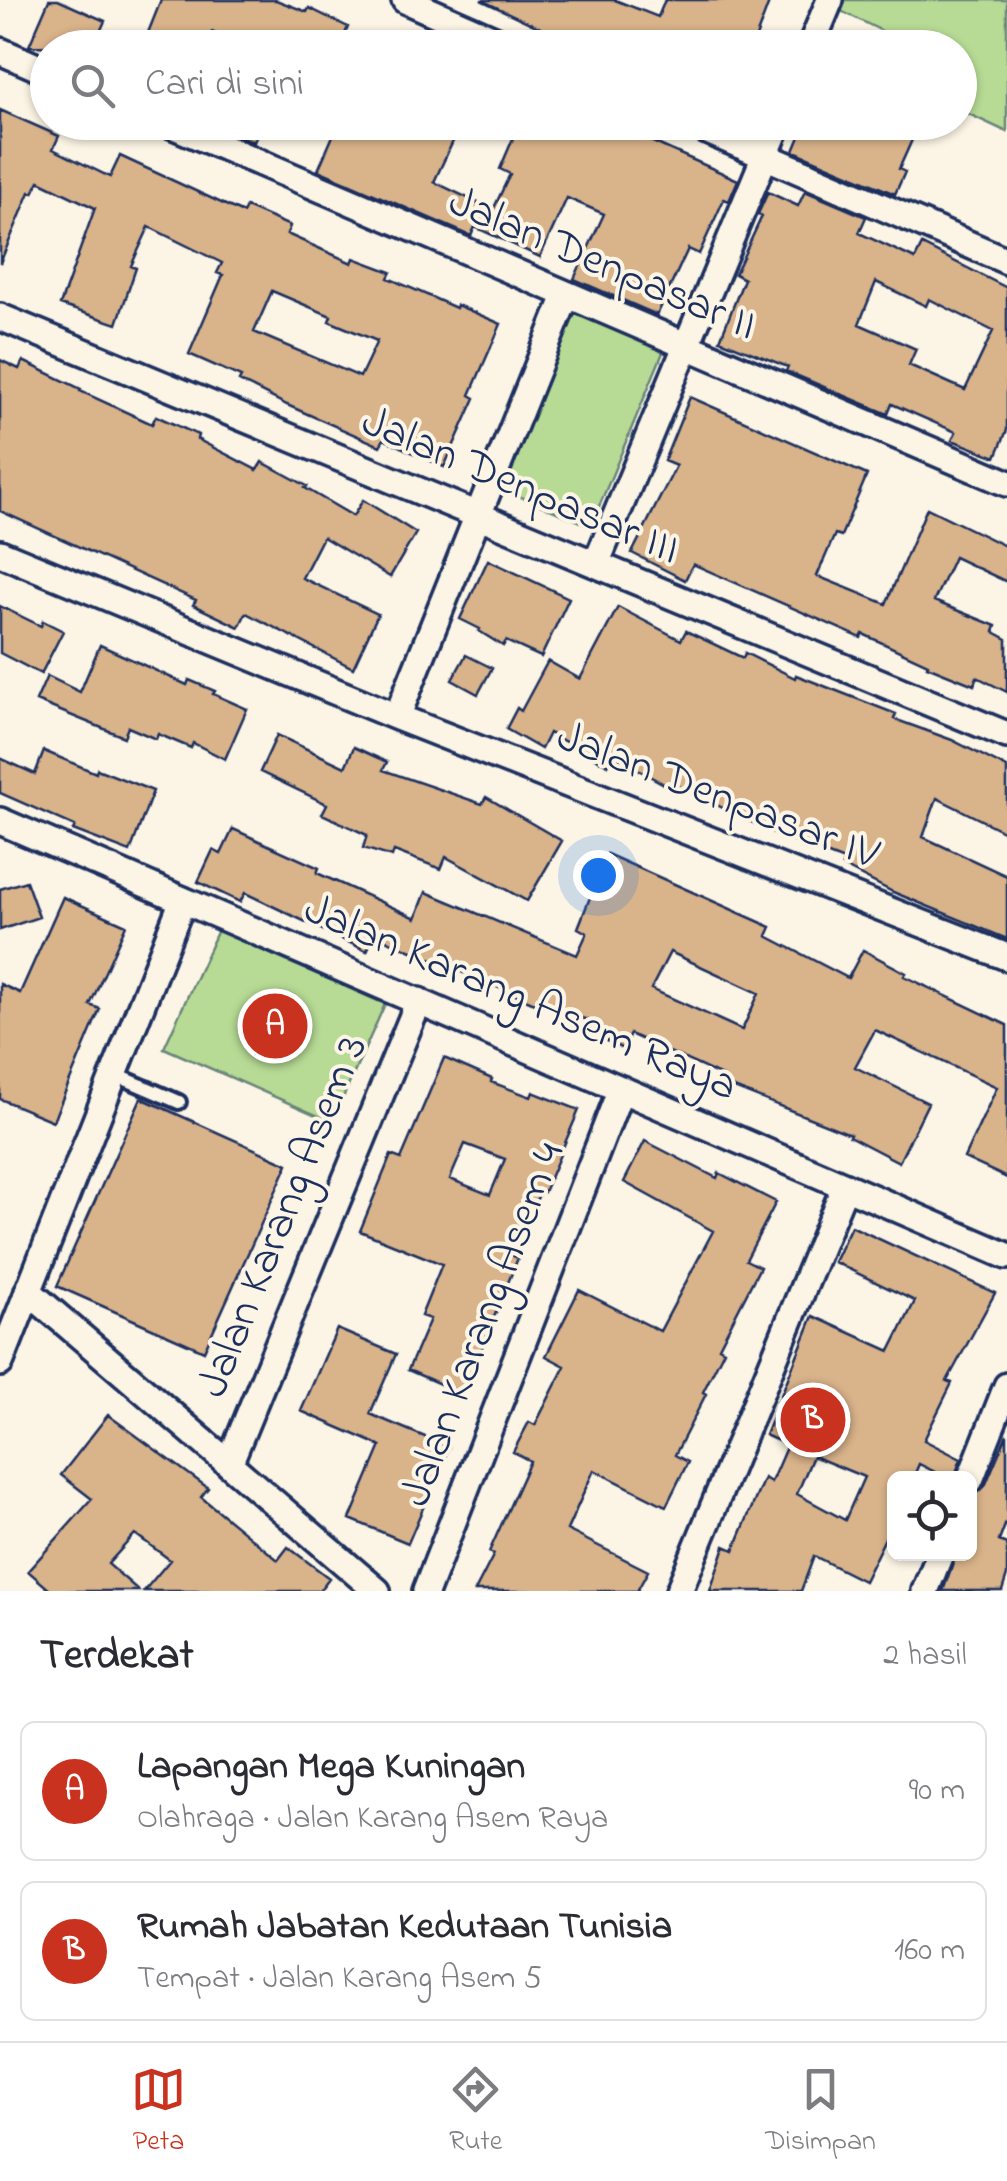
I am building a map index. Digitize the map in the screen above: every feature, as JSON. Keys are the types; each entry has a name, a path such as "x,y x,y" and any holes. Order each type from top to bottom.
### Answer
{"street":[{"path":"404,0 473,30"},
{"path":"818,30 830,0"},
{"path":"0,51 30,64"},
{"name":"Jalan Denpasar II","path":"206,140 1007,484"},
{"path":"728,140 1007,261"},
{"path":"596,564 772,140"},
{"path":"397,716 566,296"},
{"name":"Jalan Denpasar III","path":"0,317 1007,735"},
{"name":"Jalan Denpasar IV","path":"0,553 397,716 1007,956"},
{"name":"Jalan Karang Asem Raya","path":"0,821 1007,1256"},
{"path":"0,1363 183,900"},
{"name":"Jalan Karang Asem 3","path":"229,1464 419,1002"},
{"name":"Jalan Karang Asem 4","path":"426,1591 621,1089"},
{"path":"679,1591 844,1186"},
{"path":"28,1291 377,1591"},
{"path":"974,1471 1007,1386"},
{"path":"925,1591 937,1561"}],"lane":[{"path":"114,1074 179,1102"}],"green space":[{"path":"841,0 1007,0 1007,132 977,118 977,30 880,30 837,9"},
{"path":"567,310 664,350 591,526 494,486"},
{"path":"218,930 385,1004 332,1122 164,1048"}],"building":[{"path":"49,0 58,0 105,21 101,30 36,30"},
{"path":"161,0 276,0 307,12 309,8 348,27 347,30 149,30"},
{"path":"481,0 615,0 658,17 665,0 770,0 759,30 545,30"},
{"path":"0,110 30,123 30,140 57,140 53,149 110,177 120,156 243,213 246,207 290,226 287,234 352,263 354,258 391,272 388,278 501,324 470,395 475,398 444,467 384,439 380,446 287,405 239,381 241,377 189,354 223,275 217,273 222,263 149,227 131,266 136,268 117,324 60,305 95,208 39,181 30,192 0,263","holes":["272,291 331,316 329,321 377,341 360,377 254,332"]},
{"path":"331,140 454,140 434,182 493,210 510,174 500,169 512,140 648,140 738,180 729,201 724,199 699,254 688,249 657,315 574,279 604,214 567,198 540,257 475,227 471,236 318,170"},
{"path":"799,140 912,140 899,169 905,172 895,194 794,151"},
{"path":"805,191 866,217 859,233 915,259 922,245 1007,288 1007,430 996,457 952,440 956,432 892,404 888,414 720,340 744,279 735,274 762,216 758,214 768,192 798,206","holes":["876,282 926,306 929,299 993,331 965,390 909,365 916,349 859,324"]},
{"path":"0,360 19,369 23,361 152,424 156,416 198,435 197,439 257,470 262,462 353,516 363,500 416,533 390,577 323,537 302,578 378,614 353,668 246,613 239,627 193,605 196,600 0,511"},
{"path":"690,397 867,475 841,536 835,534 817,576 886,604 927,508 1007,547 1007,582 954,557 934,601 996,626 994,632 1007,639 1007,692 977,677 974,685 927,666 863,634 861,638 693,564 685,580 632,553 676,466 664,461"},
{"path":"488,560 569,598 541,657 506,641 503,646 460,619"},
{"path":"0,606 41,626 43,621 63,631 41,674 0,653"},
{"path":"618,607 681,640 686,631 743,658 745,653 795,678 796,675 896,714 894,719 952,740 1007,768 1007,833 937,798 923,837 1007,876 1007,939 893,892 842,866 844,861 782,837 676,785 673,789 613,756 608,765 549,733 541,749 506,729 517,708 521,711 548,661 580,679"},
{"path":"100,645 187,685 189,680 215,691 213,694 247,709 225,759 193,743 191,748 128,727 124,737 36,701 47,676 80,692"},
{"path":"466,655 492,668 478,694 452,680"},
{"path":"277,735 345,767 354,747 387,762 383,770 482,804 486,797 562,841 527,901 446,857 441,869 394,851 392,857 363,848 367,835 322,814 327,804 260,772"},
{"path":"44,751 153,791 130,852 73,830 75,826 0,793 0,758 35,774"},
{"path":"233,829 416,918 426,892 577,955 587,933 578,928 607,854 771,927 767,936 848,978 863,950 906,973 904,976 1007,1025 1007,1178 964,1158 997,1087 875,1030 855,1067 928,1103 899,1162 850,1134 719,1082 722,1076 630,1034 623,1049 583,1030 588,1020 537,1004 374,935 367,951 245,893 240,902 198,882 213,850 221,854","holes":["670,952 759,993 742,1030 651,989"]},
{"path":"26,881 39,917 0,930 0,889"},
{"path":"63,897 126,925 90,1005 100,1009 53,1121 0,1099 0,984 20,993"},
{"path":"444,1058 492,1079 491,1082 531,1097 533,1092 579,1110 544,1192 541,1190 511,1255 518,1258 463,1394 408,1370 430,1319 421,1316 442,1264 360,1231 391,1155 401,1159","holes":["465,1144 505,1159 490,1195 450,1179"]},
{"path":"141,1098 288,1164 204,1351 57,1286"},
{"path":"645,1141 717,1178 719,1173 776,1202 746,1260 760,1267 719,1347 724,1350 675,1455 688,1462 666,1506 594,1470 567,1530 648,1571 637,1591 475,1591 494,1554 489,1552 530,1461 513,1452 529,1422 535,1425 565,1366 546,1356 579,1290 660,1331 713,1231 624,1182"},
{"path":"851,1226 995,1293 947,1381 952,1383 924,1440 961,1459 957,1471 933,1471 919,1464 916,1471 887,1471 887,1534 864,1581 814,1556 801,1591 710,1591 725,1546 734,1550 764,1478 771,1482 787,1445 765,1435 813,1316 890,1351 915,1301 834,1262","holes":["813,1456 864,1477 845,1520 797,1494"]},
{"path":"337,1329 396,1354 370,1414 449,1447 408,1543 350,1519 381,1446 301,1411"},
{"path":"108,1415 208,1488 201,1497 278,1560 288,1547 329,1578 319,1591 144,1591 170,1560 135,1534 108,1564 139,1591 51,1591 28,1571 92,1499 61,1475"},
{"path":"1007,1434 1007,1520 999,1541 1007,1544 1007,1575 1002,1591 943,1591 954,1561 977,1561 977,1493 985,1486"}],"place":[{"name":"Lapangan Mega Kuningan","path":"275,1026"},
{"name":"Rumah Jabatan Kedutaan Tunisia","path":"813,1420"}]}
